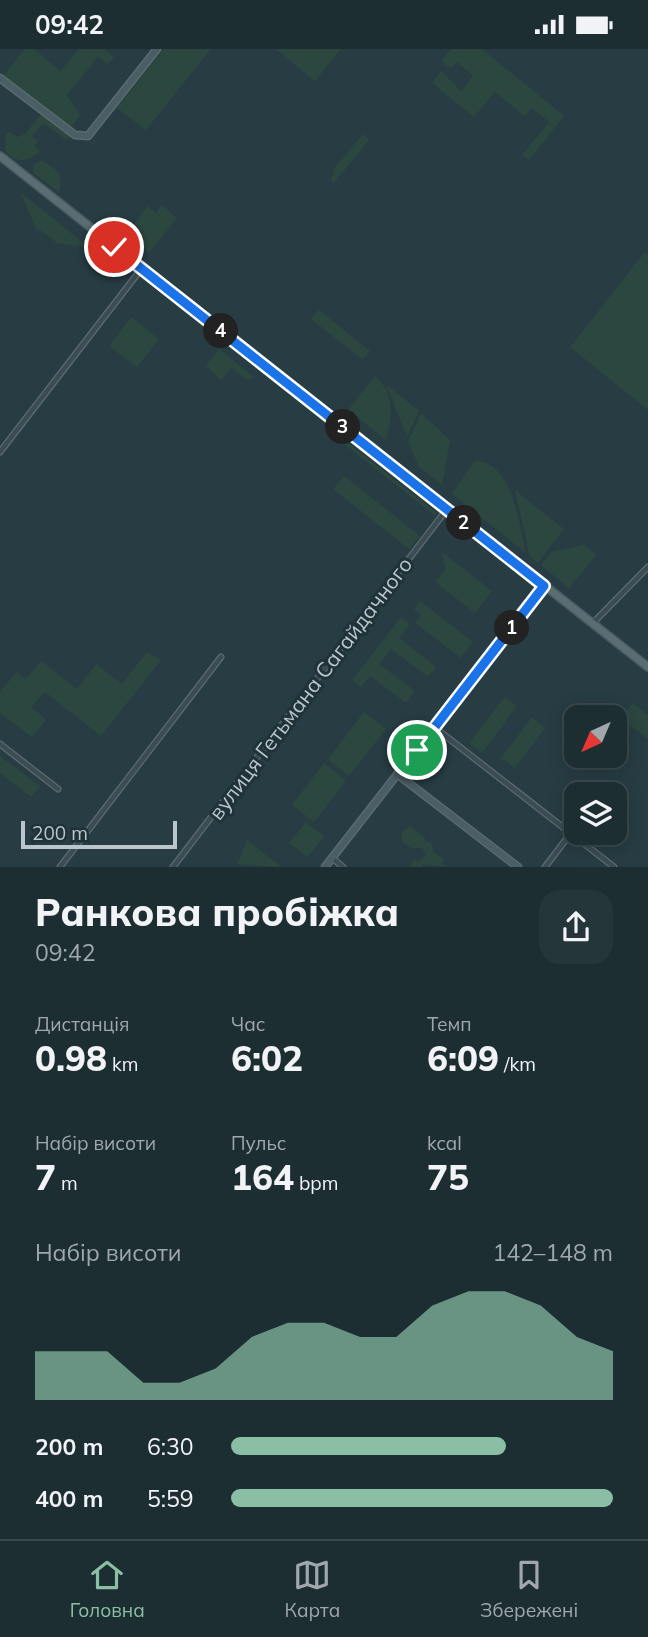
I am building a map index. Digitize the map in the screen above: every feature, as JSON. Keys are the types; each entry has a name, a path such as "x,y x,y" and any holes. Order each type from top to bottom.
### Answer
{"main road":[{"path":"1,159 648,667"}],"street":[{"path":"0,78 75,135 88,136 157,49"},
{"path":"0,452 142,268"},
{"name":"вулиця Гетьмана Сагайдачного","path":"173,867 447,509"},
{"path":"592,624 648,567"},
{"path":"325,867 544,586"},
{"path":"60,867 221,657"},
{"path":"434,727 564,829"},
{"path":"0,744 58,789"},
{"path":"397,774 518,867"},
{"path":"545,867 564,843"},
{"path":"585,845 614,867"},
{"path":"332,859 343,867"}],"green space":[{"path":"25,49 34,49 60,71 79,49 104,49 114,57 107,64 98,57 67,95 80,115 70,129 3,76"},
{"path":"164,49 211,49 146,130 117,108"},
{"path":"276,49 341,49 315,81"},
{"path":"451,49 482,49 564,116 529,160 522,155 549,122 532,108 525,116 495,92 474,117 432,83 441,71 461,91 473,76 457,62 451,69 441,61"},
{"path":"41,114 70,136 66,140 44,123 32,136 38,141 34,146 41,151 23,160 6,152 5,136 9,131 17,137 25,134"},
{"path":"363,134 369,140 334,183 330,179 335,172 333,170"},
{"path":"40,161 47,163 60,174 60,193 33,173 33,165"},
{"path":"21,193 90,248 57,243 39,229 37,231"},
{"path":"162,205 177,218 149,253 126,236 147,206 156,213"},
{"path":"645,252 648,255 648,410 570,347"},
{"path":"319,310 370,351 363,360 311,319"},
{"path":"131,317 159,339 137,367 109,346"},
{"path":"219,349 255,378 248,380 231,368 221,381 208,367 204,368"},
{"path":"375,376 386,390 391,406 386,440 348,410"},
{"path":"387,387 419,411 407,437"},
{"path":"421,413 450,440 442,485 419,467 408,441"},
{"path":"336,433 437,513 435,516 334,436"},
{"path":"474,461 487,463 498,471 506,482 517,511 526,553 452,494"},
{"path":"344,476 420,536 409,549 333,489"},
{"path":"515,490 564,529 538,563 530,557"},
{"path":"584,545 596,555 569,588 541,565 551,552"},
{"path":"441,551 492,591 475,613 435,582 446,569"},
{"path":"420,601 473,642 461,658 415,623 421,615 414,609"},
{"path":"401,617 410,624 399,638 436,667 428,677 391,649 379,664 415,691 406,703 370,676 361,687 352,680"},
{"path":"147,652 161,660 101,736 45,692 31,707 46,720 32,737 0,713 0,692 16,672 26,679 41,661 77,689 96,664 122,684"},
{"path":"505,697 517,706 482,753 469,743"},
{"path":"633,703 648,715 648,739 627,723 627,710"},
{"path":"364,712 386,729 349,776 328,759"},
{"path":"532,717 545,728 515,768 501,758"},
{"path":"0,756 40,786 31,797 0,773"},
{"path":"324,763 346,781 314,822 292,805"},
{"path":"306,822 324,836 308,857 289,843"},
{"path":"410,826 425,838 425,841 431,843 434,852 444,859 442,864 446,867 421,864 422,867 410,867 414,859 419,862 426,854 422,848 411,848 403,843 401,833"},
{"path":"247,840 280,866 237,864"}],"route":[{"path":"114,247 544,586 417,750"}]}
